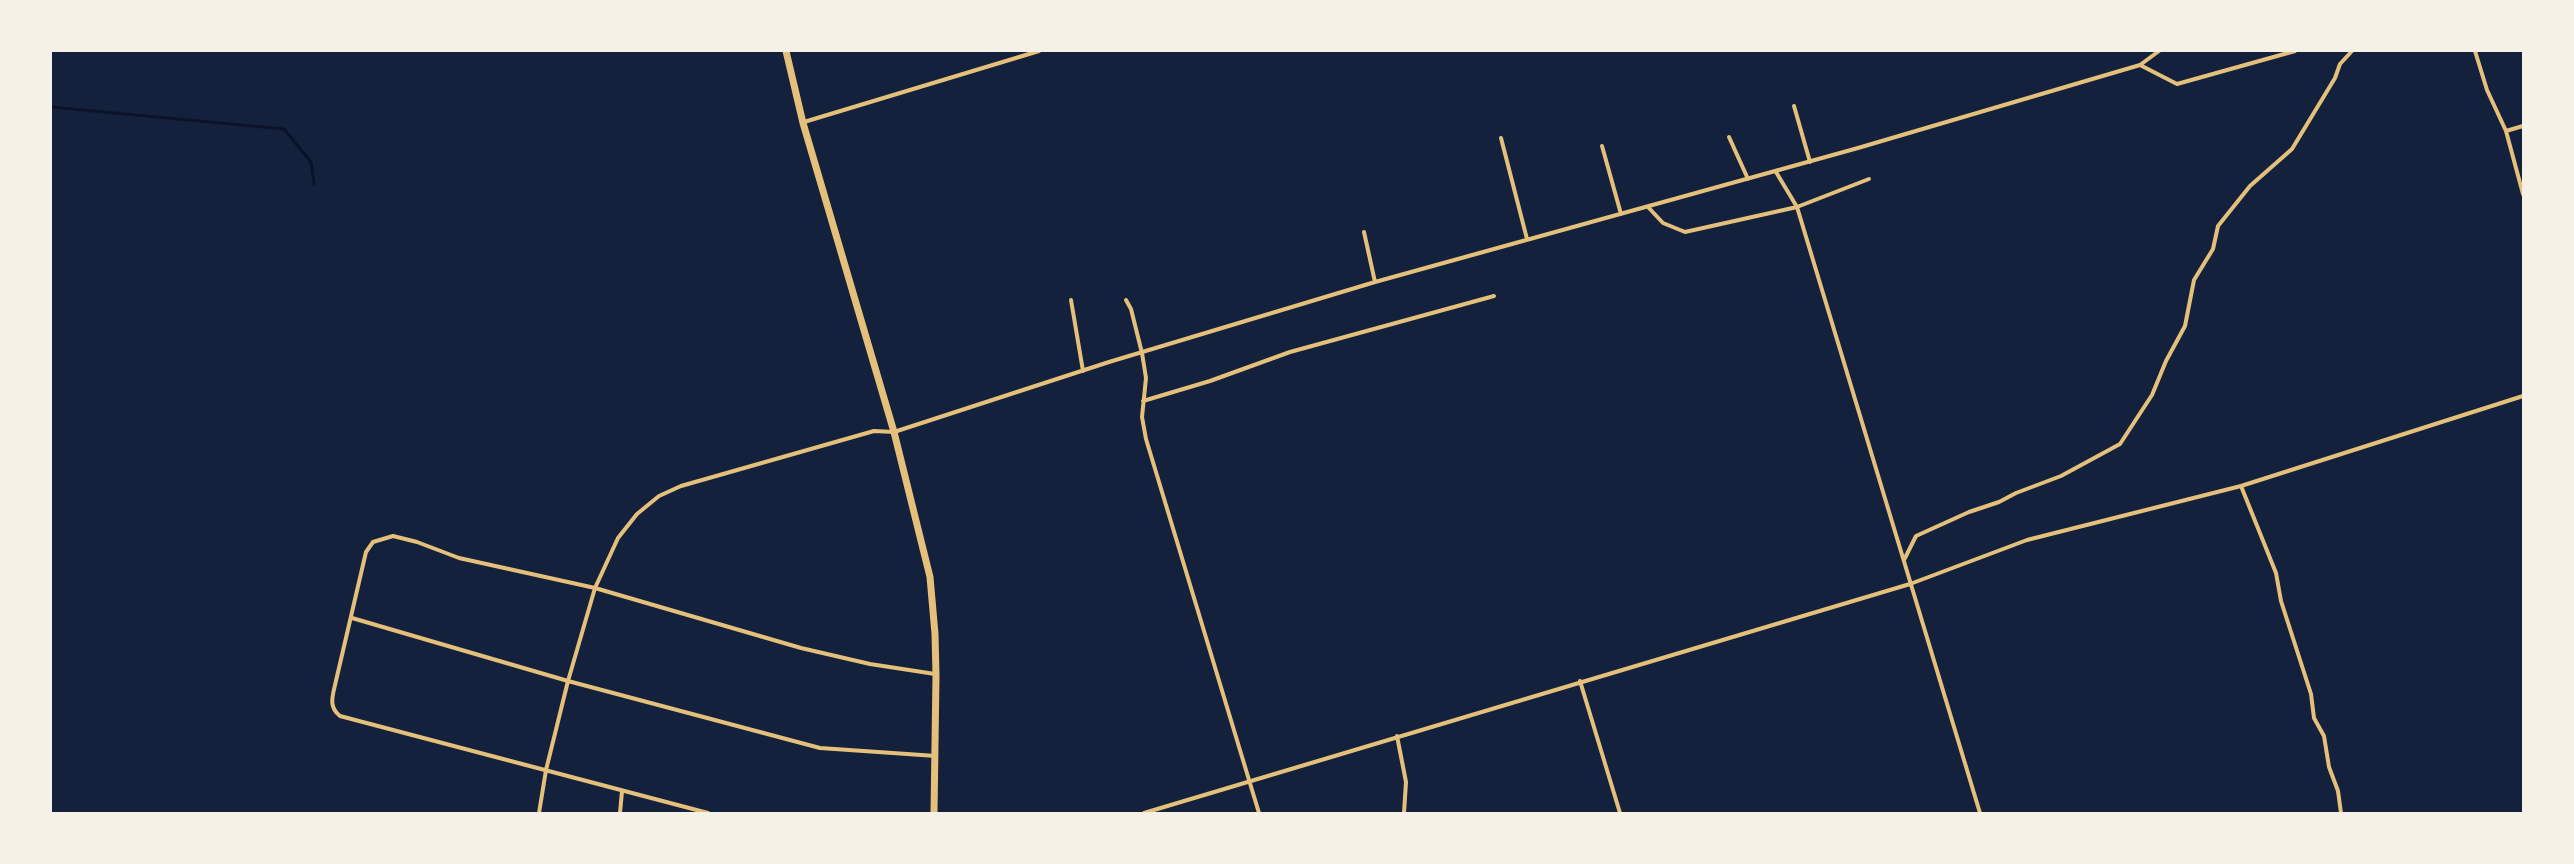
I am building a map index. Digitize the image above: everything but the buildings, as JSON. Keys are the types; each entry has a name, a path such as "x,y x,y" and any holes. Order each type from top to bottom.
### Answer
{"highway":[{"path":"786,53 803,123 894,432 930,577 936,675 934,813"}],"street":[{"path":"803,123 1039,51"},
{"path":"539,813 546,770 568,681 595,588 618,538 637,514 659,496 681,486 874,431 894,432 1083,371 1375,282 1810,162 2140,65 2159,51"},
{"path":"2140,65 2177,84 2295,51"},
{"path":"1904,560 1916,536 1969,512 2061,476 2120,444 2152,395 2166,361 2185,326 2194,280 2213,249 2218,226 2245,190 2292,149 2335,78 2340,64 2352,51"},
{"path":"2475,51 2487,90 2506,131 2523,194"},
{"path":"1794,106 1810,162"},
{"path":"2506,131 2523,126"},
{"path":"1729,137 1748,179"},
{"path":"1501,138 1527,239"},
{"path":"1602,146 1622,214"},
{"path":"1776,171 1797,207 1980,813"},
{"path":"1648,207 1664,223 1685,232 1797,207 1869,179"},
{"path":"1364,232 1375,282"},
{"path":"1143,401 1210,381 1290,352 1494,296"},
{"path":"1071,300 1083,371"},
{"path":"1125,300 1131,309 1146,378 1142,417 1146,439 1259,813"},
{"path":"1143,813 1910,584 2027,540 2241,486 2523,396"},
{"path":"2241,486 2276,573 2284,612 2310,694 2314,718 2324,736 2329,767 2338,791 2341,813"},
{"path":"708,813 694,812 340,716 332,708 332,701 366,552 373,542 393,536 417,542 459,558 595,588 801,648 870,664 936,675"},
{"path":"352,618 568,681 820,748 936,756"},
{"path":"1580,681 1620,813"},
{"path":"1397,736 1406,782 1404,813"},
{"path":"620,813 622,791"}],"waterway":[{"path":"51,107 284,129 311,162 314,184"}]}
